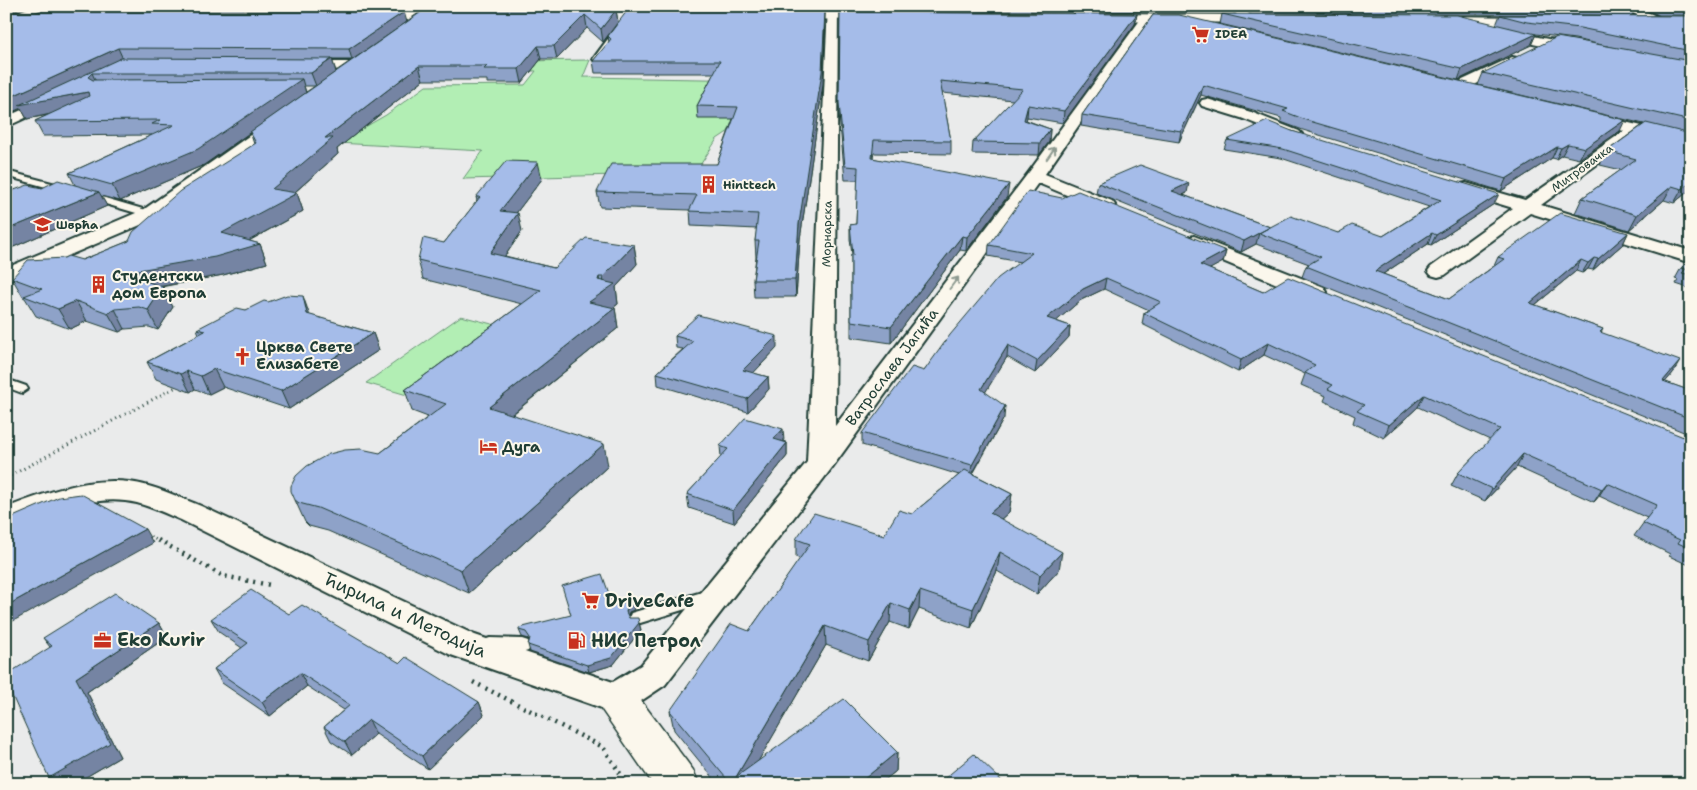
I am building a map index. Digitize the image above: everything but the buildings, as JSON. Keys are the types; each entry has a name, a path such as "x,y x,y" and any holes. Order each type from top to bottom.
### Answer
{"street":[{"path":"6,20 45,6"},
{"path":"395,39 440,6"},
{"path":"1233,6 1249,19"},
{"path":"1622,6 1660,21"},
{"path":"774,16 833,11 891,16"},
{"name":"Морнарска","path":"821,463 833,11"},
{"path":"13,16 57,16"},
{"path":"358,17 464,17"},
{"path":"1088,18 1268,19"},
{"name":"Ватрослава Јагића","path":"616,698 653,675 821,463 1035,176 1147,18"},
{"path":"1173,18 1230,32"},
{"path":"1422,20 1551,21"},
{"path":"1452,20 1487,30 1548,43 1594,49"},
{"path":"1630,21 1675,21"},
{"path":"1478,91 1454,86 1548,43"},
{"path":"289,66 360,63 336,80"},
{"path":"6,122 65,94"},
{"path":"1207,103 1246,115 1306,138"},
{"path":"6,276 150,214 293,112"},
{"path":"1580,116 1691,142"},
{"name":"Митровачка","path":"1438,272 1636,129"},
{"path":"1035,176 1127,214"},
{"name":"Митровачка","path":"1454,184 1691,257"},
{"path":"1173,233 1330,298"},
{"name":"Ћирила и Методија","path":"6,519 66,498 98,492 128,492 161,500 463,645 616,698"},
{"path":"616,698 678,784"}],"lane":[{"path":"596,59 622,24"},
{"path":"6,173 150,214"},
{"path":"6,383 22,389"},
{"path":"637,618 719,593"},
{"path":"463,645 522,646"}],"path":[{"path":"6,478 176,387"},
{"path":"138,529 223,576 278,586"},
{"path":"464,678 603,748 627,784"}],"green space":[{"path":"590,60 583,77 762,80 747,119 717,139 695,173 463,179 483,151 337,143 386,115 426,86 525,85 536,71 433,71 445,62"},
{"path":"461,316 515,330 424,400 366,383"}],"place":[{"name":"IDEA","path":"1201,34"},
{"name":"Hinttech","path":"709,185"},
{"name":"Шврћа","path":"42,225"},
{"name":"Студентски дом Европа","path":"98,285"},
{"name":"Црква Свете Елизабете","path":"242,356"},
{"name":"Дуга","path":"488,447"},
{"name":"DriveCafe","path":"591,601"},
{"name":"Eko Kurir","path":"103,640"},
{"name":"НИС Петрол","path":"577,641"}]}
